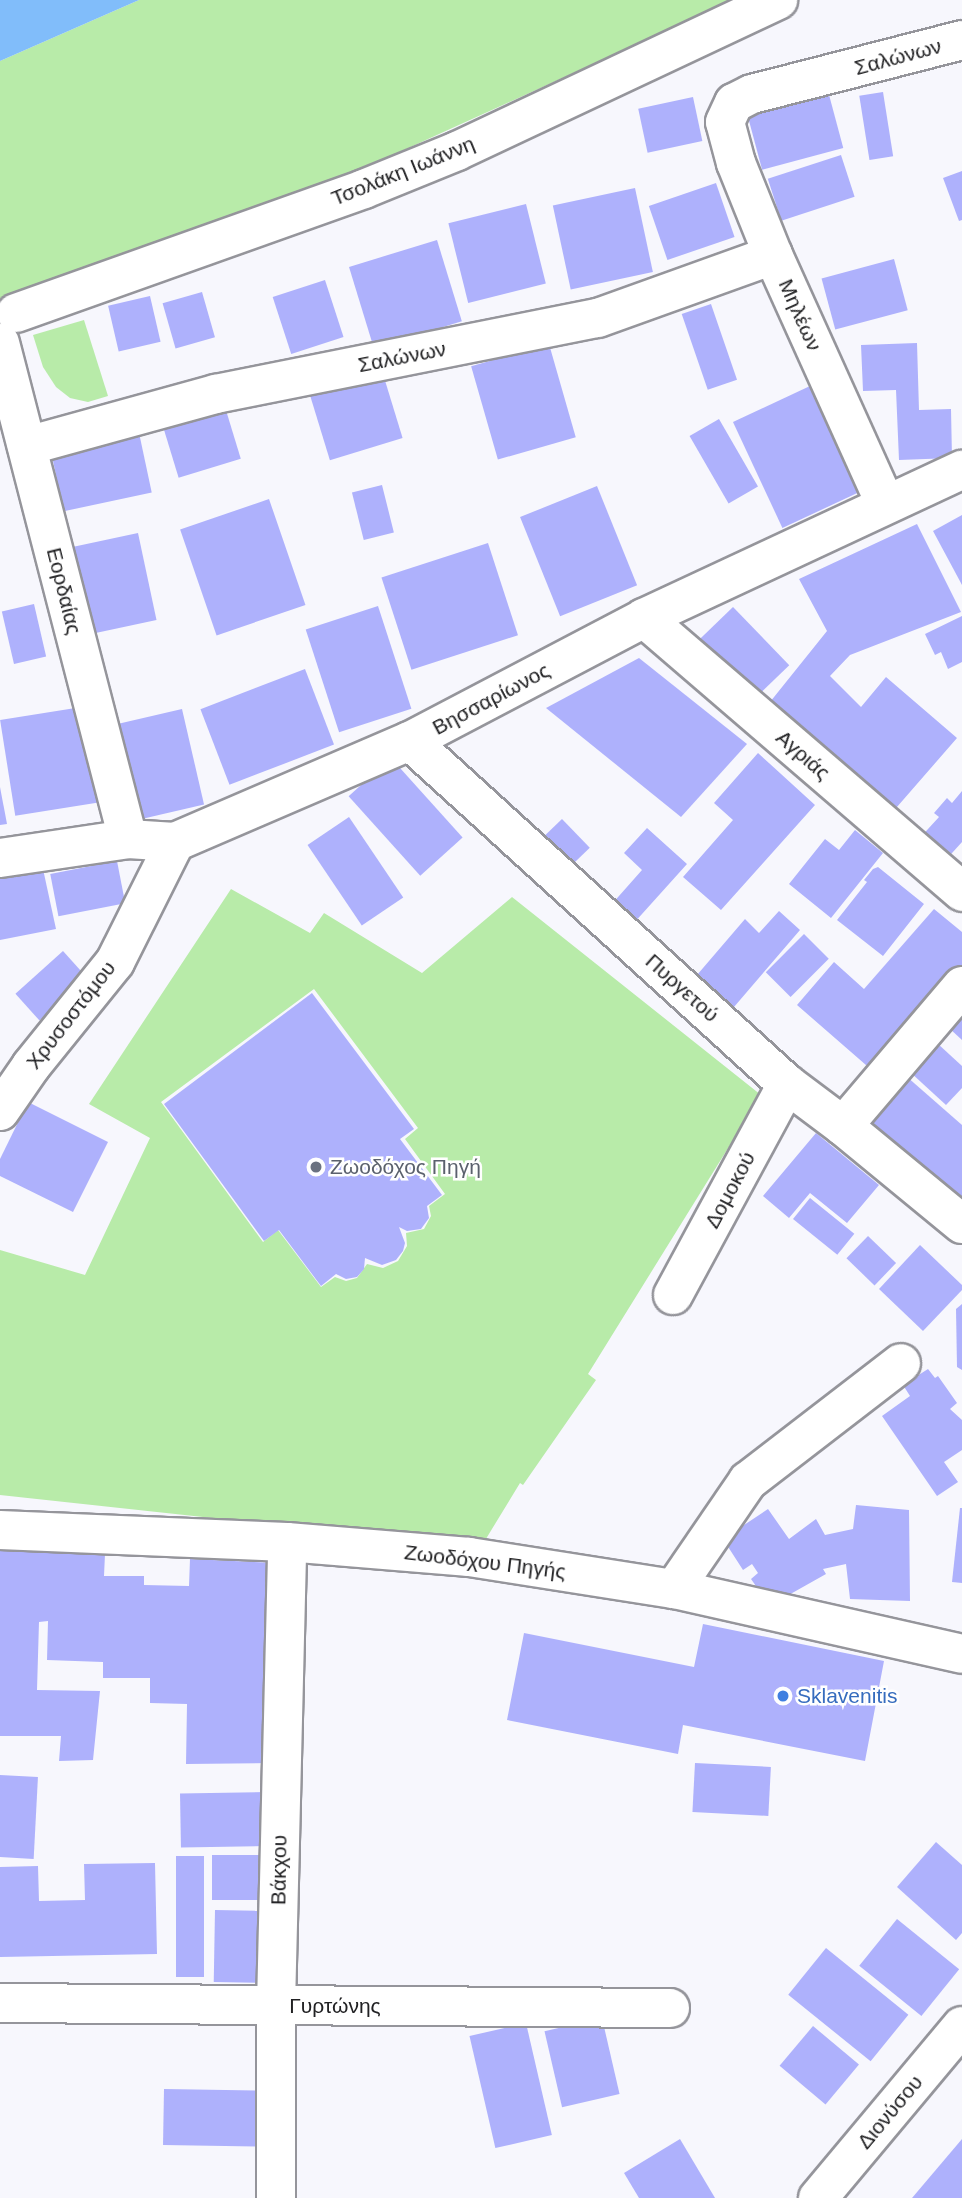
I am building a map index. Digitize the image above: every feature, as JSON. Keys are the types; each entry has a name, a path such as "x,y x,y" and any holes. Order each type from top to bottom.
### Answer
{"street":[{"name":"Τσολάκη Ιωάννη","path":"6,333 457,151 778,0"},
{"name":"Σαλώνων","path":"725,122 734,103 752,94 962,40"},
{"name":"Μηλέων","path":"725,122 736,163 773,255 885,503"},
{"name":"Σαλώνων","path":"27,446 216,394 598,318 773,255"},
{"name":"Εορδαίας","path":"6,333 27,446 128,839"},
{"name":"Βησσαρίωνος","path":"0,858 128,839 175,842 410,741 644,618 885,503 962,470"},
{"name":"Αγριάς","path":"644,618 962,892"},
{"name":"Πυργετού","path":"410,741 786,1084 843,1126 962,1224"},
{"name":"Χρυσοστόμου","path":"0,1111 30,1066 115,962 175,842"},
{"path":"843,1126 962,986"},
{"name":"Δομοκού","path":"673,1295 786,1084"},
{"path":"674,1589 748,1481 901,1363"},
{"name":"Ζωοδόχου Πηγής","path":"0,1530 287,1542 469,1558 674,1589 962,1654"},
{"name":"Βάκχου","path":"276,2198 276,2005 287,1542"},
{"name":"Γυρτώνης","path":"0,2003 670,2008"},
{"name":"Διονύσου","path":"818,2198 962,2026"}],"green space":[{"path":"139,0 734,0 371,165 0,310 0,61"},
{"path":"84,320 108,396 88,402 70,398 56,387 43,367 33,335"},
{"path":"231,889 310,933 324,913 422,973 512,897 761,1095 588,1374 596,1380 523,1485 520,1483 481,1547 0,1495 0,1250 85,1275 150,1138 89,1104","holes":["314,989 418,1128 405,1139 445,1194 429,1206 431,1216 424,1229 406,1233 407,1246 398,1261 383,1268 367,1264 357,1278 346,1281 335,1277 321,1287 278,1230 263,1242 161,1102"]}],"water":[{"path":"0,0 139,0 0,61"}],"building":[{"path":"828,91 843,148 762,170 747,113"},
{"path":"883,92 893,156 869,160 859,96"},
{"path":"693,97 702,141 648,153 638,109"},
{"path":"841,155 855,197 781,221 768,179"},
{"path":"962,171 962,220 959,221 943,178"},
{"path":"716,183 735,237 667,260 649,206"},
{"path":"635,188 653,272 571,290 553,205"},
{"path":"526,204 546,284 468,303 448,223"},
{"path":"437,240 462,321 374,348 349,267"},
{"path":"894,259 908,310 835,330 822,278"},
{"path":"325,280 344,337 291,354 273,297"},
{"path":"202,292 215,337 176,348 163,303"},
{"path":"150,296 161,342 119,351 108,306"},
{"path":"711,304 737,380 708,390 682,314"},
{"path":"917,343 919,410 951,409 952,458 899,460 896,390 863,391 861,345"},
{"path":"549,344 576,437 498,460 471,366"},
{"path":"383,374 403,438 330,460 310,396"},
{"path":"810,386 859,492 782,528 733,422"},
{"path":"225,407 241,459 179,478 163,426"},
{"path":"719,419 758,487 729,504 690,436"},
{"path":"138,428 152,493 64,511 50,447"},
{"path":"382,485 394,533 364,540 352,492"},
{"path":"597,486 637,585 560,616 520,517"},
{"path":"269,499 305,605 217,636 180,530"},
{"path":"962,515 962,585 933,531"},
{"path":"917,524 961,612 850,655 830,676 861,707 886,677 957,738 890,815 762,712 827,631 799,579"},
{"path":"138,533 157,620 85,635 67,548"},
{"path":"488,543 518,635 411,670 381,578"},
{"path":"34,604 46,657 14,664 2,611"},
{"path":"378,606 411,709 339,732 306,629"},
{"path":"733,607 789,665 750,703 693,645"},
{"path":"962,616 962,662 948,669 941,652 935,655 925,634"},
{"path":"639,658 747,744 681,817 546,708"},
{"path":"305,669 334,745 229,785 200,709"},
{"path":"88,706 103,802 15,816 0,720"},
{"path":"182,709 204,804 132,821 110,726"},
{"path":"758,753 815,805 721,910 683,877 733,820 714,803"},
{"path":"391,758 463,838 420,876 349,796"},
{"path":"0,787 7,824 0,825"},
{"path":"962,791 962,842 943,863 917,841 939,817 934,813 947,798 952,803"},
{"path":"349,817 403,897 362,925 308,845"},
{"path":"562,819 590,848 571,866 543,837"},
{"path":"647,828 687,864 633,924 611,905 642,870 624,853"},
{"path":"855,830 883,853 831,918 789,884 825,839 839,850"},
{"path":"117,861 125,903 58,916 50,874"},
{"path":"878,867 924,904 883,956 837,920 867,882 864,880"},
{"path":"43,869 56,929 0,940 0,877"},
{"path":"934,909 962,932 962,970 874,1072 797,1005 834,962 864,989"},
{"path":"779,911 800,930 734,1007 697,975 745,919 759,933"},
{"path":"804,934 829,959 791,997 766,972"},
{"path":"63,951 87,978 40,1021 15,994"},
{"name":"Ζωοδόχος Πηγή","path":"312,993 414,1129 400,1139 442,1195 427,1206 429,1218 421,1229 407,1231 399,1227 405,1243 396,1260 382,1265 365,1258 364,1269 357,1277 346,1279 336,1274 321,1286 279,1230 264,1241 164,1104"},
{"path":"962,1014 962,1040 949,1028"},
{"path":"937,1043 962,1066 962,1088 946,1105 910,1072"},
{"path":"906,1076 962,1125 962,1217 861,1128"},
{"path":"28,1102 108,1142 73,1212 0,1176 0,1159"},
{"path":"816,1133 879,1185 847,1223 810,1193 789,1218 763,1196"},
{"path":"810,1198 854,1234 837,1255 793,1219"},
{"path":"868,1236 896,1263 875,1285 846,1258"},
{"path":"920,1245 962,1285 962,1290 923,1331 879,1289"},
{"path":"962,1304 962,1370 957,1367 956,1309"},
{"path":"928,1369 935,1378 938,1376 957,1403 950,1409 962,1420 962,1450 944,1462 958,1482 937,1496 882,1416 910,1396 903,1385"},
{"path":"856,1505 909,1510 910,1601 850,1599 846,1564 823,1569 826,1574 778,1601 765,1599 751,1579 758,1573 752,1564 743,1570 723,1539 768,1509 789,1539 816,1519 825,1535 853,1529"},
{"path":"962,1508 962,1583 952,1582"},
{"path":"0,1549 105,1554 104,1576 144,1576 144,1585 189,1586 190,1559 276,1563 273,1763 186,1764 187,1704 150,1703 150,1678 103,1678 103,1662 47,1660 48,1621 39,1622 37,1690 100,1691 93,1760 59,1761 61,1736 0,1736"},
{"path":"703,1624 884,1661 865,1761 683,1725 678,1754 507,1720 524,1633 694,1667"},
{"path":"695,1763 771,1767 768,1816 692,1812"},
{"path":"0,1775 38,1777 34,1859 0,1857"},
{"path":"267,1792 268,1846 181,1848 180,1794"},
{"path":"936,1842 962,1865 962,1933 956,1940 897,1887"},
{"path":"212,1855 265,1855 265,1900 212,1900"},
{"path":"176,1856 204,1856 204,1977 176,1977"},
{"path":"155,1863 157,1954 0,1957 0,1867 38,1866 39,1901 85,1900 84,1864"},
{"path":"215,1910 265,1911 264,1983 214,1982"},
{"path":"897,1919 959,1969 921,2016 859,1966"},
{"path":"826,1948 908,2015 871,2061 788,1995"},
{"path":"602,2018 620,2094 562,2107 545,2031"},
{"path":"526,2023 552,2135 495,2148 469,2036"},
{"path":"813,2026 859,2065 826,2104 780,2066"},
{"path":"164,2089 263,2091 262,2147 163,2145"},
{"path":"680,2139 715,2198 639,2198 624,2173"},
{"path":"962,2139 962,2198 912,2198"}],"place":[{"name":"Ζωοδόχος Πηγή","path":"316,1167"},
{"name":"Sklavenitis","path":"783,1696"}]}
